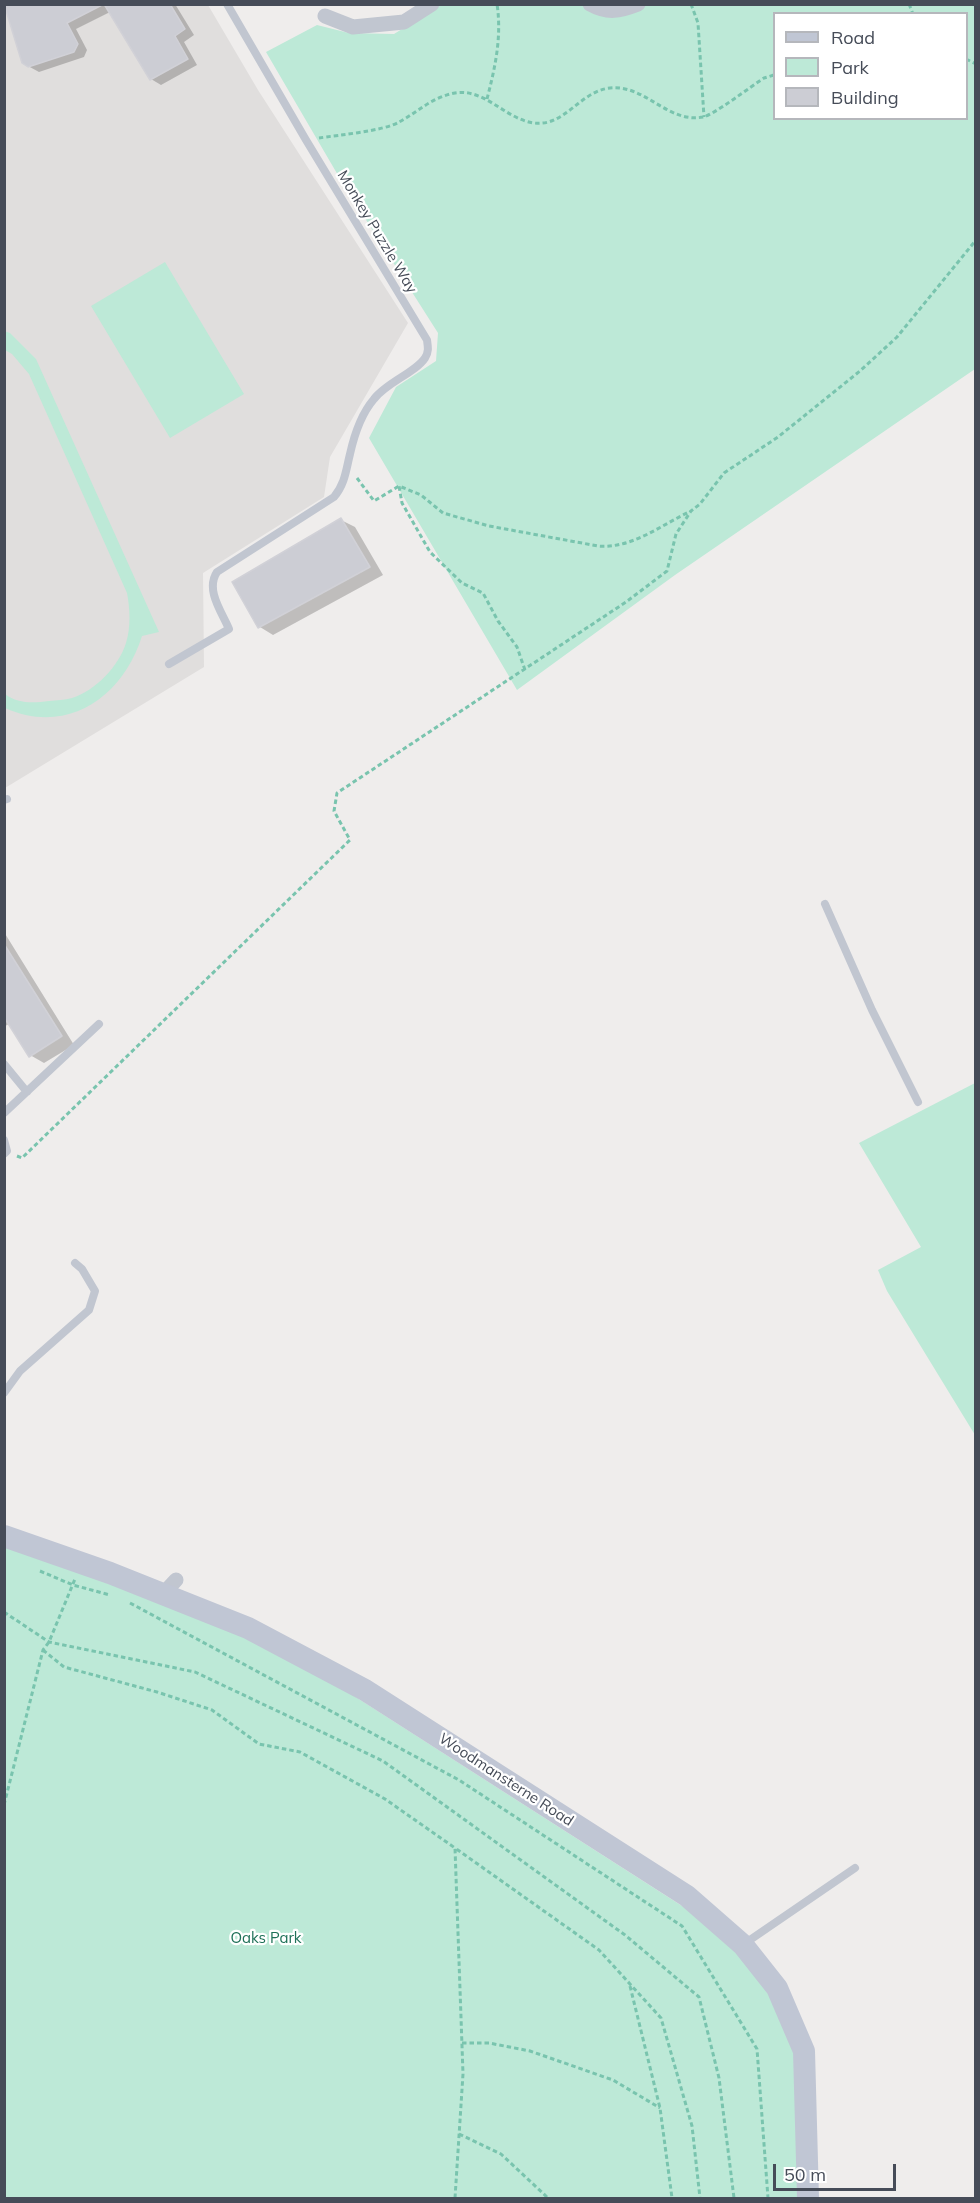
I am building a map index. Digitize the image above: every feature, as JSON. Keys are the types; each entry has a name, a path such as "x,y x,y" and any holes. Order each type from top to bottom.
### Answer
{"main road":[{"name":"Woodmansterne Road","path":"4,1536 169,1587 248,1628 365,1690 687,1896 743,1945 777,1988 804,2051 808,2199"}],"street":[{"path":"325,16 353,27 404,22 432,4"},
{"path":"590,4 600,10 610,12 638,4"}],"lane":[{"name":"Monkey Puzzle Way","path":"169,664 230,629 213,591 212,584 217,572 334,497 345,476 363,417 373,400 388,384 419,364 426,357 428,349 427,340 227,4"},
{"path":"825,904 872,1010 918,1102"},
{"path":"4,1113 99,1024"},
{"path":"4,1064 27,1092"},
{"path":"4,1140 6,1152"},
{"path":"4,1393 20,1371 88,1310 95,1291 82,1269 75,1263"},
{"path":"743,1945 761,1930 855,1868"}],"path":[{"path":"487,99 496,65 500,23 497,4"},
{"path":"692,4 698,23 704,117"},
{"path":"306,140 391,126 438,98 456,92 469,93 487,99 521,120 544,123 559,119 574,106 598,91 617,88 644,95 681,117 704,117 764,78 773,75"},
{"path":"399,486 421,495 442,513 489,526 604,546 633,541 691,511 700,504 724,473 778,437 860,371 897,337 975,240"},
{"path":"348,463 374,501 399,486"},
{"path":"399,486 402,503 430,552 462,583 483,593 498,621 517,647 525,670"},
{"path":"6,1152 22,1158 350,840 334,811 337,793 525,670 626,602 667,571 676,534 691,511"},
{"path":"4,1805 42,1650 49,1642 73,1585 112,1596"},
{"path":"122,1599 459,1780 682,1926 757,2049 768,2199"},
{"path":"4,1612 49,1642 195,1672 383,1761 626,1935 699,1997 719,2078 734,2199"},
{"path":"42,1650 64,1666 212,1710 259,1744 300,1752 385,1799 599,1950 661,2018 692,2126 700,2199"},
{"path":"455,1848 463,2074 455,2199"},
{"path":"629,1983 660,2108 672,2199"},
{"path":"462,2043 489,2043 530,2051 613,2080 660,2108"},
{"path":"459,2134 501,2154 549,2199"}],"shaded area":[{"path":"5,5 208,5 258,90 408,323 330,457 324,497 203,573 204,667 5,788"}],"green space":[{"path":"441,5 975,5 975,369 675,575 517,690 369,438 396,387 436,361 438,333 342,182 266,52 317,25 349,33 394,34"},
{"path":"165,262 244,394 170,438 91,306"},
{"path":"4,331 10,333 36,359 159,632 142,636 133,658 107,693 71,714 50,717 28,715 5,708 5,694 26,702 69,699 81,695 97,684 112,669 126,643 130,618 127,593 29,374 12,354 5,350"},
{"path":"975,1083 975,1435 887,1291 878,1270 921,1247 859,1143"},
{"name":"Oaks Park","path":"4,1543 248,1628 743,1945 804,2051 814,2198 5,2198"}],"building":[{"path":"4,4 104,4 67,23 78,44 74,52 28,67 22,63"},
{"path":"104,4 170,4 185,29 175,36 188,59 150,80"},
{"path":"341,518 370,567 258,628 232,582"},
{"path":"4,944 62,1036 29,1057 4,1017"}]}
